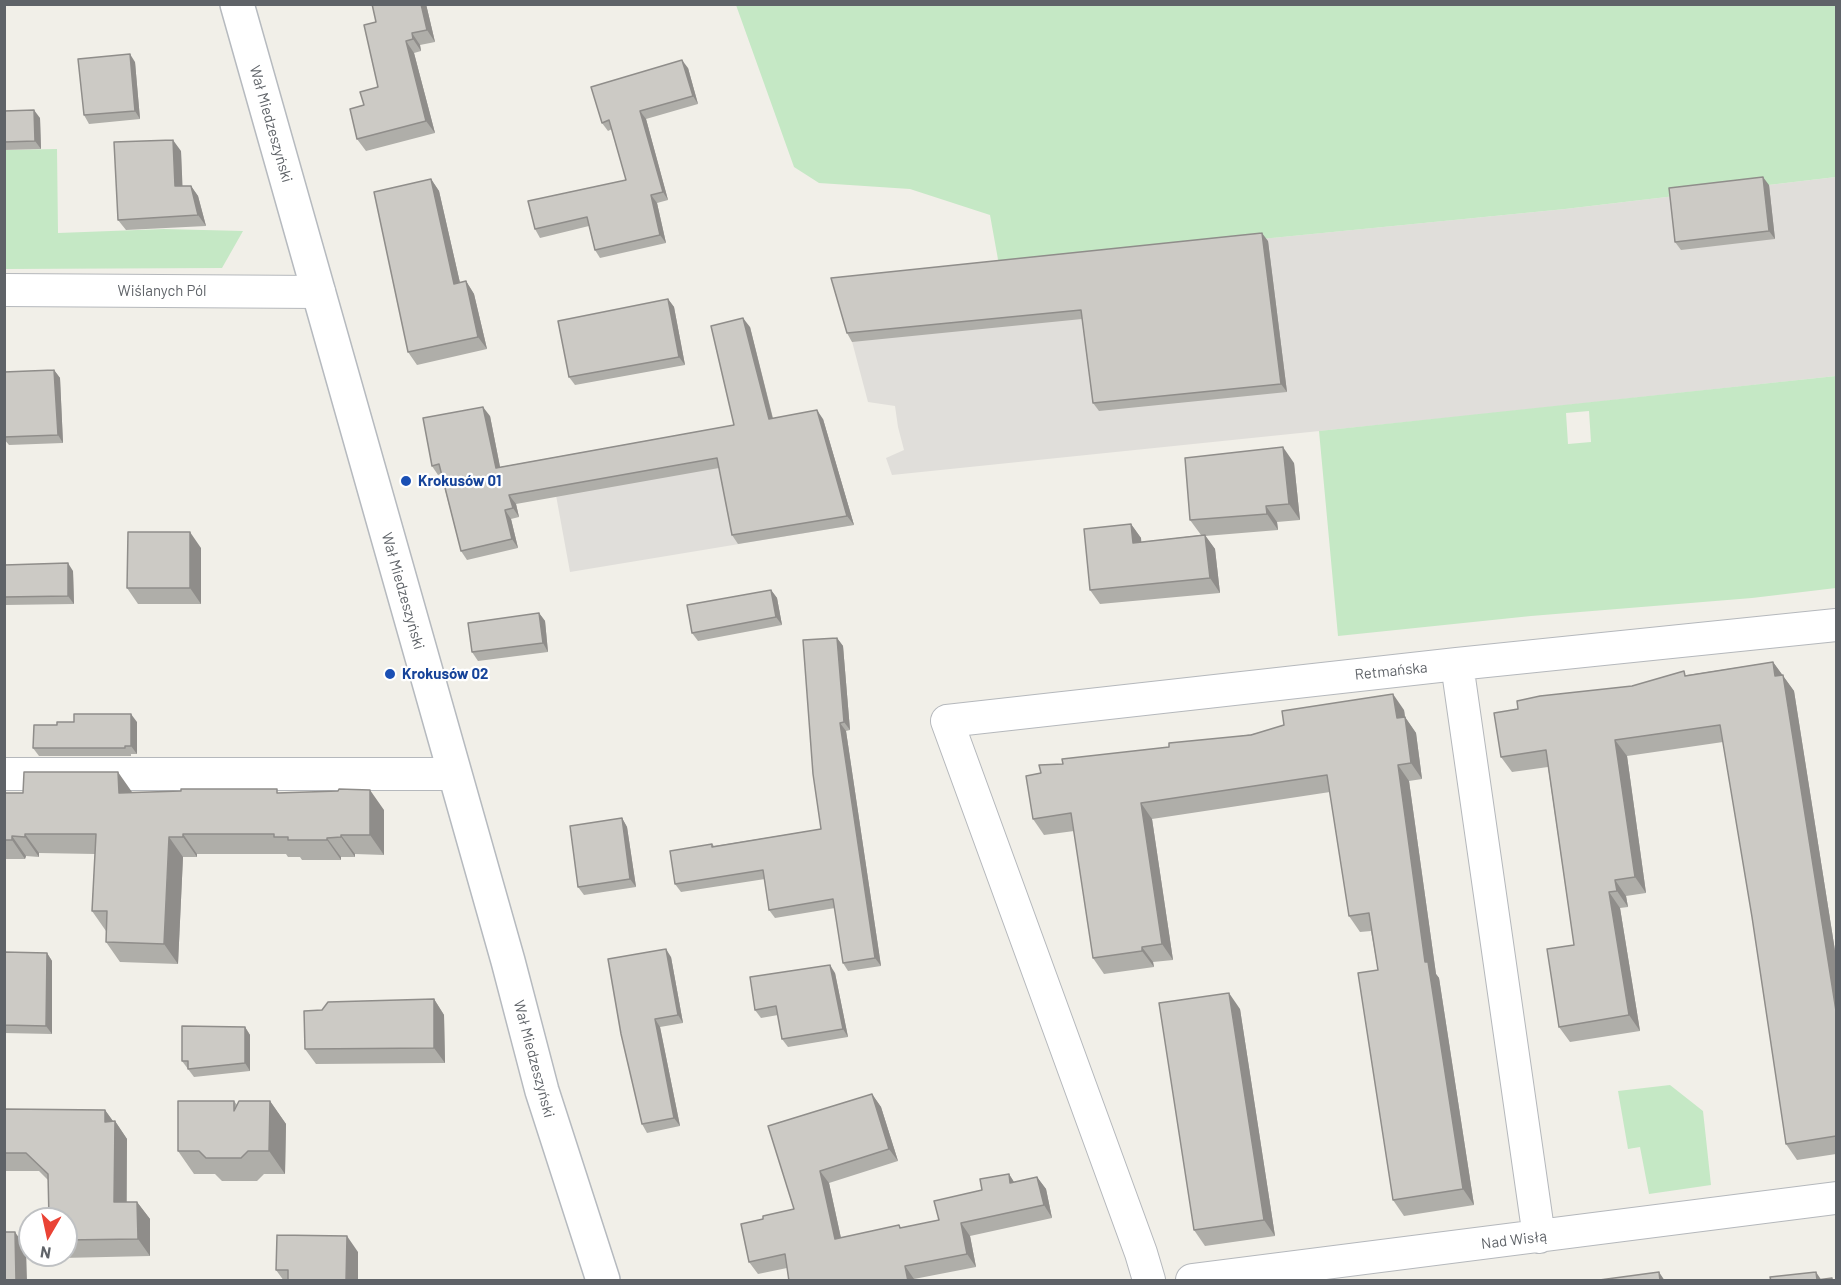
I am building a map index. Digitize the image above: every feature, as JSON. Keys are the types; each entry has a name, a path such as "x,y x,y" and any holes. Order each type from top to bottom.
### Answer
{"main road":[{"name":"Wał Miedzeszyński","path":"237,4 543,1091 603,1281"}],"street":[{"name":"Wiślanych Pól","path":"4,290 319,292"},
{"name":"Retmańska","path":"1149,1281 1141,1253 947,721 1457,664 1836,625"},
{"path":"1457,664 1539,1237"},
{"path":"4,774 454,774"},
{"name":"Nad Wisłą","path":"1192,1281 1836,1198"}],"shaded area":[{"path":"1836,177 1836,376 1475,415 892,475 886,458 904,450 895,406 868,402 836,281 1565,209"},
{"path":"823,419 854,525 570,572 551,468"}],"green space":[{"path":"736,5 1836,5 1836,177 1565,209 999,265 990,215 910,189 819,183 794,167"},
{"path":"57,149 58,233 164,229 243,231 222,268 5,269 4,150"},
{"path":"1836,376 1836,588 1752,598 1531,616 1338,636 1319,431","holes":["1589,411 1591,442 1568,444 1566,413"]},
{"path":"1670,1085 1703,1111 1711,1185 1649,1194 1640,1147 1628,1149 1618,1091"}],"building":[{"path":"372,4 421,4 427,30 412,33 413,39 406,41 426,121 357,139 350,109 364,105 360,92 378,87 364,25 376,22"},
{"path":"130,54 135,111 84,115 78,59"},
{"path":"682,60 693,96 640,111 663,192 651,195 660,235 595,250 587,217 535,229 528,201 626,180 609,120 602,123 591,87"},
{"path":"34,110 35,141 4,142 4,111"},
{"path":"173,140 175,186 191,186 198,215 118,220 114,142"},
{"path":"1763,177 1769,231 1675,242 1669,188"},
{"path":"431,179 454,284 466,281 478,337 408,352 374,192"},
{"path":"1262,233 1281,384 1093,403 1081,310 847,333 831,278"},
{"path":"668,299 679,357 569,377 558,321"},
{"path":"743,318 769,419 817,410 847,516 732,535 717,458 509,495 513,508 505,510 512,539 461,551 439,464 432,466 423,418 483,407 496,468 734,425 711,326"},
{"path":"54,370 58,435 4,437 4,372"},
{"path":"1283,447 1289,504 1266,506 1267,514 1190,520 1185,458"},
{"path":"1131,524 1133,543 1205,535 1210,578 1090,590 1084,529"},
{"path":"128,532 190,532 190,588 127,588"},
{"path":"68,563 68,596 4,597 4,565"},
{"path":"771,590 776,617 692,633 687,605"},
{"path":"539,613 543,643 472,652 468,623"},
{"path":"837,638 844,722 840,723 875,958 843,963 833,899 769,910 763,870 675,884 670,851 712,844 712,847 821,829 813,774 803,640"},
{"path":"1773,662 1775,676 1783,675 1836,1011 1836,1136 1786,1144 1720,725 1615,740 1635,877 1615,880 1617,891 1609,892 1629,1015 1559,1027 1547,949 1574,945 1546,750 1501,757 1494,713 1518,709 1517,701 1540,696 1632,686 1684,671 1685,676"},
{"path":"1393,694 1397,718 1405,717 1411,763 1398,765 1425,962 1428,962 1463,1189 1393,1200 1358,973 1378,970 1369,913 1349,916 1327,775 1141,803 1162,944 1142,947 1142,951 1093,958 1071,813 1033,819 1026,776 1041,773 1039,765 1063,764 1062,759 1169,747 1169,743 1251,735 1284,725 1282,711"},
{"path":"74,714 131,714 131,746 125,746 125,748 33,748 34,725 74,722"},
{"path":"24,772 118,772 119,793 181,791 181,789 277,789 277,793 338,791 339,789 370,790 370,835 341,835 341,837 327,838 327,840 288,840 288,837 274,837 274,834 183,834 183,837 169,837 164,944 106,942 107,911 92,911 96,834 25,834 25,837 12,836 12,840 4,840 4,793 23,793"},
{"path":"622,818 630,879 578,887 570,826"},
{"path":"666,949 678,1015 655,1019 674,1118 642,1124 621,1034 608,959"},
{"path":"4,952 47,953 46,1026 4,1025"},
{"path":"830,965 843,1029 782,1039 776,1006 755,1010 750,977"},
{"path":"1229,993 1264,1220 1194,1230 1159,1003"},
{"path":"434,999 434,1048 305,1049 304,1011 322,1010 328,1002"},
{"path":"182,1026 245,1027 245,1063 188,1069 188,1061 182,1061"},
{"path":"872,1094 889,1149 820,1171 835,1239 899,1225 900,1228 939,1220 934,1201 982,1190 980,1179 1009,1174 1010,1183 1037,1177 1044,1205 961,1223 967,1254 905,1266 908,1281 789,1281 785,1254 749,1262 741,1224 794,1209 768,1126"},
{"path":"178,1101 234,1101 234,1111 239,1101 270,1101 269,1151 248,1151 241,1158 206,1158 199,1151 178,1151"},
{"path":"4,1109 105,1110 105,1122 115,1121 114,1202 137,1202 138,1239 78,1240 78,1207 49,1207 48,1174 26,1153 4,1153"},
{"path":"4,1232 15,1232 16,1281 4,1281"},
{"path":"277,1235 347,1236 346,1281 288,1281 288,1270 276,1270"},
{"path":"1659,1272 1660,1281 1592,1281"},
{"path":"1816,1272 1817,1280 1832,1278 1832,1281 1771,1281 1770,1277"}],"place":[{"name":"Krokusów 01","path":"406,481"},
{"name":"Krokusów 02","path":"390,674"}]}
